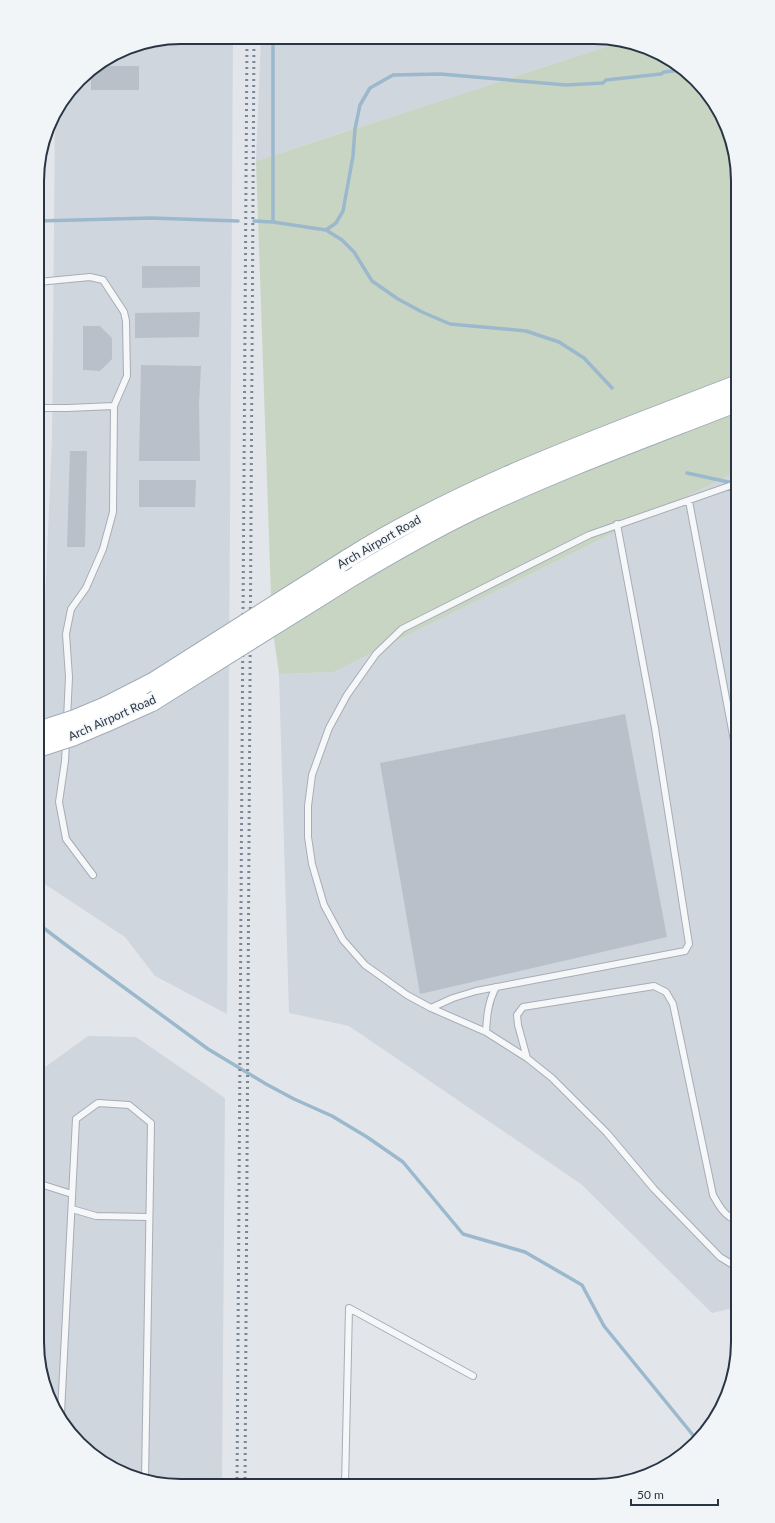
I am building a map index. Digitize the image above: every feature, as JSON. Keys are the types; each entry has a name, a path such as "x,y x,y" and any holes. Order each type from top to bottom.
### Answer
{"main road":[{"name":"Arch Airport Road","path":"44,746 72,737 153,682 347,559 441,508 515,472 731,387"},
{"name":"Arch Airport Road","path":"44,729 75,719 105,715 152,702 347,580 429,532 566,469 731,405"}],"lane":[{"path":"44,281 90,277 103,280 124,312 126,321 127,376 114,406 113,512 103,549 86,588 71,609 66,634 69,678 65,761 59,802 66,839 93,875"},
{"path":"44,408 114,406"},
{"path":"731,485 589,535 402,629 376,654 347,694 329,728 312,775 308,806 308,837 312,864 324,905 342,940 365,965 407,995 431,1008 486,1032 527,1058 552,1078 607,1133 654,1189 720,1257 731,1264"},
{"path":"689,501 731,725"},
{"path":"431,1008 453,998 496,987 684,951 689,944 655,728 617,524"},
{"path":"527,1058 518,1025 517,1015 523,1007 654,986 666,992 673,1004 713,1195 722,1210 731,1218"},
{"path":"486,1032 487,1013 490,998 496,987"},
{"path":"61,1408 76,1119 98,1104 130,1105 151,1123 146,1474"},
{"path":"44,1185 72,1194"},
{"path":"72,1209 96,1216 149,1218"},
{"path":"345,1479 349,1308 473,1376"}],"shaded area":[{"path":"172,44 233,44 227,1014 155,976 125,937 44,884 44,625 52,438 55,127 67,105 84,84 105,67 129,54"},
{"path":"261,44 612,45 256,161"},
{"path":"731,474 731,1309 712,1313 581,1184 349,1026 289,1013 279,674 334,672"},
{"path":"88,1036 136,1037 225,1098 222,1479 163,1478 129,1469 113,1461 91,1445 78,1432 67,1418 51,1386 44,1351 44,1068"}],"green space":[{"path":"612,45 638,51 670,67 697,91 708,105 724,137 730,163 731,474 334,672 279,674 272,625 256,161"}],"building":[{"path":"109,65 109,66 139,66 139,90 91,90 91,78"},
{"path":"142,266 200,266 200,287 142,288"},
{"path":"200,312 199,337 135,338 135,313"},
{"path":"83,326 100,326 112,338 112,359 100,371 83,370"},
{"path":"141,365 201,366 199,405 200,461 139,461"},
{"path":"70,451 87,451 85,547 67,547"},
{"path":"139,480 196,480 195,507 139,507"},
{"path":"625,714 667,937 420,994 380,763"}],"waterway":[{"path":"273,44 273,222"},
{"path":"326,230 336,223 343,211 360,105 370,88 393,75 440,74 566,85 603,83 606,80 661,74 664,72 675,71"},
{"path":"44,221 151,218 238,221"},
{"path":"254,221 273,222 326,230 342,240 354,252 372,281 398,299 422,312 450,324 526,331 559,342 584,358 612,388"},
{"path":"687,473 731,483"},
{"path":"44,928 208,1049 266,1084 294,1099 332,1116 367,1137 403,1162 463,1234 525,1252 582,1285 604,1326 694,1436"}],"railway":[{"path":"237,1479 247,44"},
{"path":"245,1479 254,44"}]}
